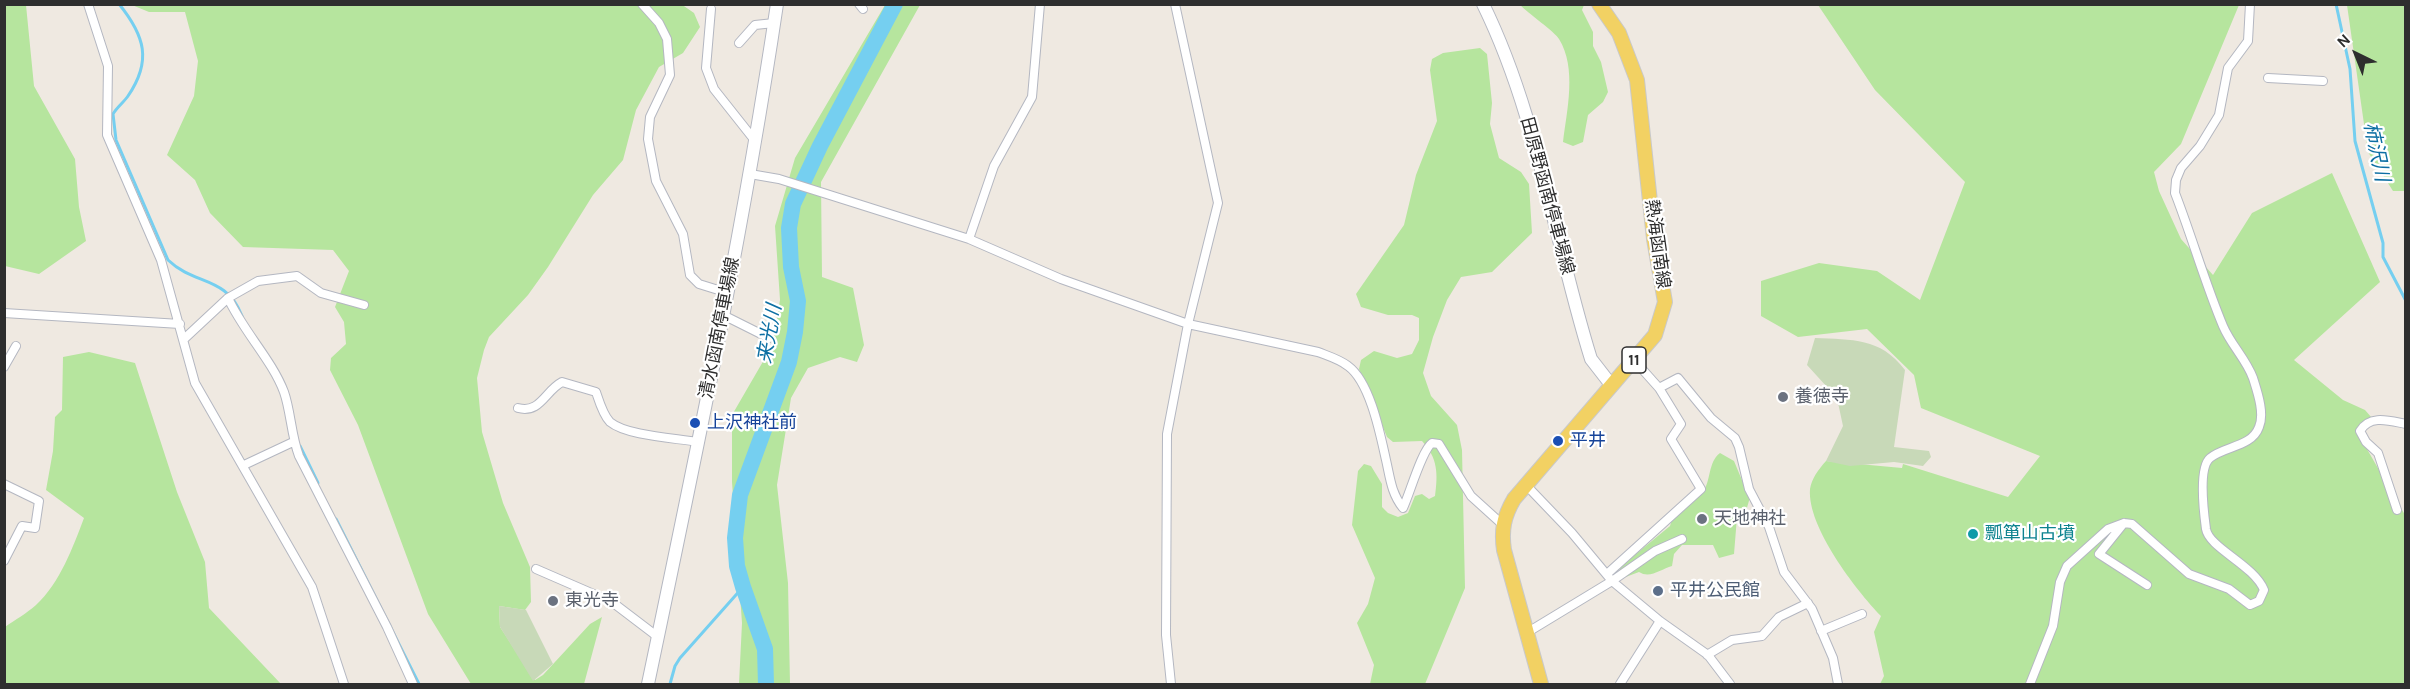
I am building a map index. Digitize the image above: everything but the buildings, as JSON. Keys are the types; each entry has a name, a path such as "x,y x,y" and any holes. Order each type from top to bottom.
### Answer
{"main road":[{"name":"清水函南停車場線","path":"648,684 728,292 756,142 777,4"},
{"name":"田原野函南停車場線","path":"1483,4 1502,44 1518,91 1591,359 1612,386"},
{"name":"熱海函南線","path":"1503,525 1510,506 1526,485 1655,335 1664,312 1664,292 1654,239 1637,80 1620,33 1599,4"},
{"path":"1503,525 1504,550 1541,684"}],"street":[{"path":"88,4 108,66 107,135 161,260 195,383 312,587 344,684"},
{"path":"642,4 659,23 667,39 670,75 650,117 648,139 656,180 683,234 690,275 699,284 728,292"},
{"path":"969,239 994,166 1032,97 1040,4"},
{"path":"1171,684 1166,635 1167,434 1188,324 1218,203 1175,4"},
{"path":"2030,684 2053,626 2060,582 2067,566 2108,529 2124,523 2138,528 2195,577 2229,589 2250,605 2262,596 2264,591 2257,578 2238,559 2212,541 2206,531 2203,476 2205,464 2210,457 2246,441 2259,429 2262,413 2253,379 2225,330 2175,193 2176,180 2181,168 2200,146 2219,115 2228,69 2248,41 2250,4"},
{"path":"711,9 706,68 714,89 756,142"},
{"path":"739,43 755,25 774,23"},
{"path":"2268,78 2323,81"},
{"path":"750,174 779,179 969,239 1061,279 1188,324 1318,352 1348,366 1360,380 1369,401 1394,495 1403,508 1413,488 1425,450 1432,443 1444,449 1471,495 1503,525"},
{"path":"184,339 228,298 258,281 297,276 321,293 364,305"},
{"path":"228,298 247,334 284,392 293,442 387,627 413,684"},
{"path":"4,314 180,324"},
{"path":"723,315 769,338"},
{"path":"4,367 16,346"},
{"path":"1610,577 1701,489 1671,439 1681,424 1659,388 1634,360"},
{"path":"1659,388 1678,378 1711,418 1735,438 1741,452 1749,489 1770,527 1784,572 1808,603 1821,631 1833,658 1838,684"},
{"path":"518,408 530,410 536,407 562,382 596,392 608,419 615,425 636,432 698,442"},
{"path":"2397,510 2378,453 2366,442 2360,431 2364,425 2379,419 2406,424"},
{"path":"244,465 293,442"},
{"path":"4,484 32,495 39,501 40,508 35,528 22,526 4,561"},
{"path":"1526,485 1572,532 1610,577 1660,621 1707,655 1730,684"},
{"path":"2124,523 2099,554 2147,585"},
{"path":"1528,632 1610,577 1682,539"},
{"path":"536,569 612,602 658,637"},
{"path":"1707,655 1732,640 1762,636 1779,617 1808,603"},
{"path":"1821,631 1862,614"},
{"path":"1620,684 1660,621"}],"green space":[{"path":"5,4 26,5 34,86 75,159 79,207 86,241 39,274 5,266"},
{"path":"681,4 694,13 700,27 683,53 659,67 636,110 623,160 593,195 528,295 489,337 477,378 482,432 503,503 530,567 531,602 525,610 499,606 500,627 535,680 543,675 590,624 602,617 584,684 471,684 428,614 358,425 330,370 331,358 346,344 344,322 335,307 349,271 333,250 243,247 210,213 195,180 167,155 194,96 198,61 185,12 149,12 132,5"},
{"path":"885,5 920,5 821,182 822,277 853,288 864,345 857,362 840,357 808,368 791,398 777,485 788,583 790,684 739,684 742,623 732,482 732,415 772,346 780,300 775,226 795,158"},
{"path":"1520,5 1584,5 1582,10 1593,32 1593,46 1601,62 1608,92 1603,102 1588,115 1583,142 1573,146 1563,142 1569,89 1565,50 1557,36"},
{"path":"1818,5 2239,5 2181,144 2154,172 2159,191 2181,239 2213,275 2252,213 2332,173 2380,282 2294,360 2343,400 2365,410 2372,418 2360,437 2405,515 2405,684 1880,684 1884,676 1874,632 1881,616 1859,591 1835,557 1816,521 1810,489 1818,471 1826,461 1902,468 1903,464 2008,497 2040,456 1921,408 1914,375 1867,329 1798,337 1761,316 1761,281 1819,263 1877,271 1920,300 1965,182 1875,90"},
{"path":"2347,5 2405,5 2405,191 2393,191 2368,152"},
{"path":"1480,48 1487,54 1492,103 1490,124 1499,158 1521,172 1529,184 1532,233 1492,272 1461,277 1447,300 1433,337 1423,373 1431,396 1457,425 1462,450 1465,588 1425,684 1370,684 1374,665 1357,623 1368,604 1375,578 1352,525 1358,471 1364,464 1371,466 1382,484 1382,507 1388,513 1398,517 1408,513 1415,496 1422,494 1429,499 1435,496 1436,467 1422,441 1393,442 1387,437 1359,369 1361,360 1374,351 1397,358 1412,354 1419,340 1419,318 1412,315 1388,315 1361,307 1356,294 1404,225 1416,175 1437,121 1430,70 1432,59 1443,53"},
{"path":"1815,338 1864,342 1886,351 1905,370 1894,447 1929,451 1931,457 1923,466 1894,462 1850,466 1826,461 1843,426 1837,398 1807,365"},
{"path":"89,352 135,363 177,492 205,562 209,608 281,684 5,684 5,627 25,614 45,596 65,564 84,518 46,490 53,451 55,417 62,410 63,357"},
{"path":"1720,453 1734,461 1744,485 1751,494 1746,511 1738,513 1734,554 1719,558 1713,545 1682,545 1674,554 1672,566 1651,574 1639,572 1623,578 1619,568 1670,526 1675,515 1685,504 1702,494 1706,488 1713,461"},
{"path":"499,606 526,610 553,664 533,681 500,627"}],"waterway":[{"path":"119,4 140,38 143,60 136,83 113,114 116,140 168,260 189,274 219,287 235,303 242,316"},
{"name":"来光川","path":"766,684 765,649 737,566 735,538 740,495 789,362 795,332 798,301 791,267 789,228 793,204 820,146 895,4"},
{"name":"柿沢川","path":"2336,4 2350,69 2355,141 2383,243 2383,257 2406,301"},
{"path":"300,446 318,483"},
{"path":"336,519 419,684"},
{"path":"670,684 680,658 743,587"}],"place":[{"name":"養徳寺","path":"1783,397"},
{"name":"上沢神社前","path":"695,423"},
{"name":"平井","path":"1558,441"},
{"name":"天地神社","path":"1702,519"},
{"name":"瓢箪山古墳","path":"1973,534"},
{"name":"平井公民館","path":"1658,591"},
{"name":"東光寺","path":"553,601"}]}
